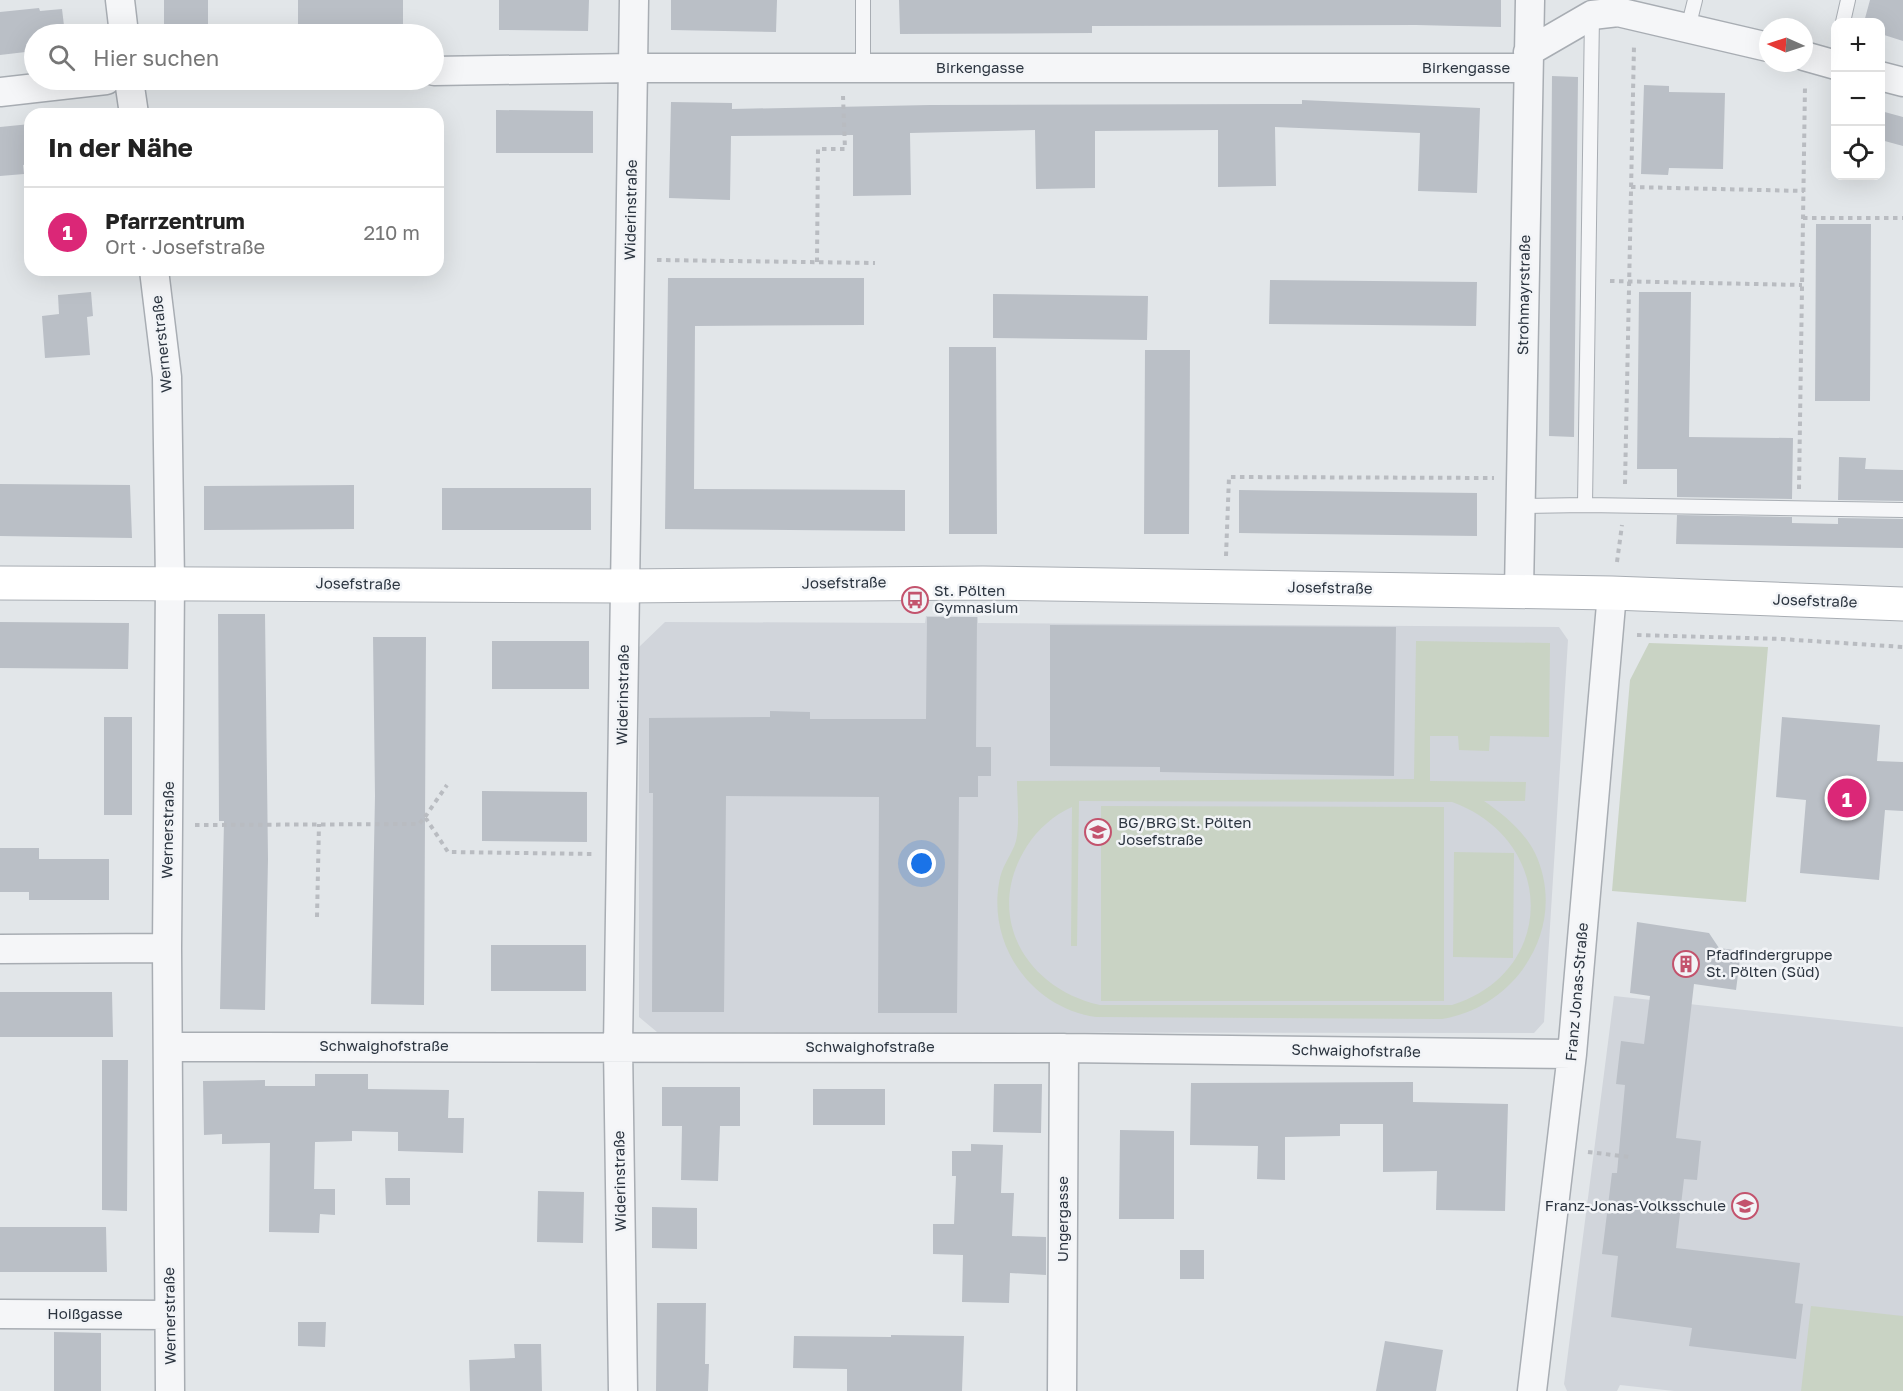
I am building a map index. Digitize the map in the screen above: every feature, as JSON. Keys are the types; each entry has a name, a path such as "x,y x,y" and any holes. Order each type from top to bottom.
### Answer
{"street":[{"path":"120,0 123,24"},
{"name":"Widerinstraße","path":"623,1391 618,1046 634,0"},
{"name":"Strohmayrstraße","path":"1519,591 1530,0"},
{"name":"Birkengasse","path":"444,71 1528,60 1592,15 1618,12 1759,45"},
{"path":"1813,57 1831,59"},
{"path":"1885,77 1903,82"},
{"path":"0,92 24,89"},
{"path":"130,90 133,108"},
{"name":"Wernerstraße","path":"155,276 167,377 170,582 167,948 170,1391"},
{"name":"Josefstraße","path":"0,583 170,582 624,586 918,582 1612,593 1903,604"},
{"name":"Franz Jonas-Straße","path":"1532,1391 1572,1054 1612,593"},
{"path":"0,950 167,948"},
{"name":"Schwaighofstraße","path":"168,1047 1064,1048 1572,1054"},
{"name":"Ungergasse","path":"1062,1391 1064,1048"},
{"name":"Hoißgasse","path":"0,1314 169,1315"}],"lane":[{"path":"853,68 862,0"},
{"path":"1688,28 1695,0"},
{"path":"1844,18 1848,0"},
{"path":"1585,505 1592,15"},
{"path":"1521,506 1903,510"}],"path":[{"path":"1612,593 1625,506 1634,14"},
{"path":"817,262 818,149 845,149 853,68"},
{"path":"1799,508 1805,72"},
{"path":"1631,187 1804,191"},
{"path":"1803,218 1903,218"},
{"path":"630,260 874,263"},
{"path":"1588,280 1802,285"},
{"path":"1225,586 1229,477 1521,478"},
{"path":"1609,634 1781,639 1903,647"},
{"path":"168,826 419,824 447,785"},
{"path":"425,817 448,852 621,854"},
{"path":"317,917 319,824"},
{"path":"1560,1149 1630,1157"}],"shaded area":[{"name":"BG/BRG St. Pölten Josefstraße","path":"926,616 978,617 978,623 1559,627 1568,640 1544,1022 1534,1033 657,1032 639,1017 639,647 665,622 925,623"},
{"name":"Franz-Jonas-Volksschule","path":"1614,996 1903,1027 1903,1391 1674,1391 1620,1385 1617,1391 1567,1391 1564,1384"}],"green space":[{"path":"1416,641 1550,643 1549,737 1490,736 1489,751 1459,750 1458,736 1430,736 1430,781 1526,782 1525,801 1484,801 1506,817 1525,837 1535,853 1544,880 1546,908 1541,934 1530,958 1514,980 1493,998 1469,1011 1442,1019 1096,1017 1073,1011 1052,1001 1034,987 1019,970 1008,951 997,906 1000,877 1016,841 1017,781 1414,779","holes":["1079,801 1452,802 1486,820 1510,845 1525,874 1531,905 1526,936 1512,964 1487,988 1452,1005 1100,1005 1074,996 1051,983 1032,965 1019,945 1011,922 1009,898 1014,872 1027,846 1047,823 1072,807 1071,946 1077,946"]},
{"path":"1649,643 1768,647 1746,902 1612,891 1630,680"},
{"path":"1101,806 1444,807 1444,1001 1101,1001"},
{"path":"1454,852 1514,853 1513,958 1453,957"},
{"path":"1811,1306 1903,1316 1903,1391 1801,1391"}],"building":[{"path":"164,0 208,0 208,24 164,24"},
{"path":"298,0 403,0 403,24 298,24"},
{"path":"499,0 589,0 588,31 499,30"},
{"path":"671,0 777,0 776,32 671,30"},
{"path":"899,0 1501,0 1501,27 1092,26 1092,33 900,34"},
{"path":"1870,0 1903,0 1903,41 1885,35 1885,18 1865,18"},
{"path":"39,8 40,11 62,9 64,24 24,24 24,52 0,55 0,12"},
{"path":"1552,76 1578,77 1574,437 1549,436"},
{"path":"1644,85 1669,86 1669,92 1725,93 1723,169 1669,168 1668,175 1641,174"},
{"path":"1302,100 1480,108 1477,193 1418,191 1420,133 1275,127 1276,186 1218,187 1218,130 1095,131 1095,188 1036,189 1035,130 910,133 911,195 853,196 853,135 731,136 730,200 669,198 671,102 732,103 732,109 930,105 1302,104"},
{"path":"496,110 593,111 593,153 496,153"},
{"path":"1885,112 1903,117 1903,146 1885,141"},
{"path":"24,125 24,174 0,176 0,127"},
{"path":"1816,224 1871,224 1870,401 1815,401"},
{"path":"668,278 864,278 864,325 695,326 694,489 905,490 905,531 665,529"},
{"path":"1270,280 1477,282 1476,326 1269,324"},
{"path":"91,292 93,316 87,317 90,355 45,358 42,316 59,314 58,295"},
{"path":"1639,292 1691,292 1689,437 1793,438 1792,499 1677,497 1677,469 1637,469"},
{"path":"993,294 1148,296 1147,340 993,338"},
{"path":"949,347 996,347 997,534 949,534"},
{"path":"1145,350 1190,350 1189,534 1144,534"},
{"path":"1839,457 1866,458 1865,469 1903,470 1903,501 1838,500"},
{"path":"0,484 130,485 132,538 0,536"},
{"path":"354,485 354,529 204,530 204,486"},
{"path":"442,488 591,488 591,530 442,530"},
{"path":"1239,490 1477,493 1477,536 1239,533"},
{"path":"1677,515 1792,517 1792,523 1838,524 1838,518 1903,519 1903,548 1676,544"},
{"path":"218,614 265,614 268,859 265,1010 220,1009 224,821 219,821"},
{"path":"927,617 977,617 976,747 991,747 991,776 978,776 978,797 959,797 957,1013 878,1013 879,797 726,796 724,1012 652,1012 653,793 649,793 649,718 770,717 770,711 810,712 810,719 926,719"},
{"path":"0,622 129,623 128,669 0,668"},
{"path":"1050,625 1396,627 1394,776 1160,772 1160,767 1050,766"},
{"path":"373,637 426,637 424,1005 371,1004 375,796"},
{"path":"492,641 589,641 589,689 492,689"},
{"path":"104,717 132,717 132,815 104,815"},
{"path":"1782,717 1880,725 1877,761 1903,762 1903,811 1885,810 1879,880 1800,873 1806,800 1776,797"},
{"path":"482,791 587,792 587,842 482,841"},
{"path":"0,848 39,848 39,859 109,859 109,900 29,900 29,892 0,892"},
{"name":"Franz-Jonas-Volksschule","path":"1637,922 1709,933 1719,948 1741,951 1736,990 1694,984 1676,1138 1701,1141 1697,1180 1684,1179 1676,1248 1800,1263 1795,1303 1803,1304 1796,1359 1689,1346 1692,1328 1611,1317 1618,1256 1602,1254 1612,1173 1617,1173 1625,1085 1616,1084 1621,1041 1644,1044 1650,996 1630,993"},
{"path":"491,945 586,945 586,991 491,991"},
{"path":"0,992 112,992 113,1037 0,1037"},
{"path":"102,1060 128,1060 127,1211 102,1210"},
{"path":"315,1074 368,1074 368,1089 449,1090 448,1118 464,1118 463,1153 398,1151 398,1132 352,1131 352,1141 315,1142 314,1189 335,1189 335,1215 320,1214 319,1233 269,1232 270,1143 222,1144 222,1134 204,1135 203,1081 265,1080 265,1086 315,1086"},
{"path":"1413,1082 1413,1102 1508,1104 1505,1211 1436,1210 1437,1171 1383,1172 1383,1124 1340,1124 1340,1136 1285,1137 1285,1180 1257,1179 1258,1146 1190,1145 1191,1083"},
{"path":"994,1084 1042,1084 1041,1133 993,1132"},
{"path":"662,1087 740,1087 740,1126 720,1126 718,1181 681,1180 682,1126 662,1126"},
{"path":"813,1089 885,1089 885,1125 813,1125"},
{"path":"1120,1130 1174,1131 1174,1219 1119,1219"},
{"path":"971,1144 1003,1145 1001,1193 1014,1193 1012,1236 1046,1237 1046,1275 1010,1273 1009,1303 962,1302 963,1255 933,1254 933,1224 954,1224 956,1176 952,1176 952,1151 971,1151"},
{"path":"385,1178 410,1178 410,1205 386,1205"},
{"path":"538,1191 584,1192 583,1243 537,1242"},
{"path":"652,1207 697,1208 697,1249 652,1248"},
{"path":"0,1227 106,1227 107,1272 0,1272"},
{"path":"1180,1250 1204,1250 1204,1279 1180,1279"},
{"path":"657,1303 706,1303 705,1364 709,1364 708,1391 656,1391"},
{"path":"298,1322 326,1322 325,1347 298,1346"},
{"path":"54,1332 101,1333 101,1391 54,1391"},
{"path":"891,1335 964,1336 962,1391 847,1391 847,1369 793,1368 794,1336 891,1337"},
{"path":"1385,1341 1443,1350 1436,1391 1376,1391"},
{"path":"514,1344 541,1344 542,1391 470,1391 469,1360 515,1358"}],"place":[{"name":"St. Pölten Gymnasium","path":"915,600"},
{"name":"Pfarrzentrum","path":"1847,798"},
{"name":"BG/BRG St. Pölten Josefstraße","path":"1098,832"},
{"name":"Pfadfindergruppe St. Pölten (Süd)","path":"1686,964"},
{"name":"Franz-Jonas-Volksschule","path":"1745,1206"}]}
